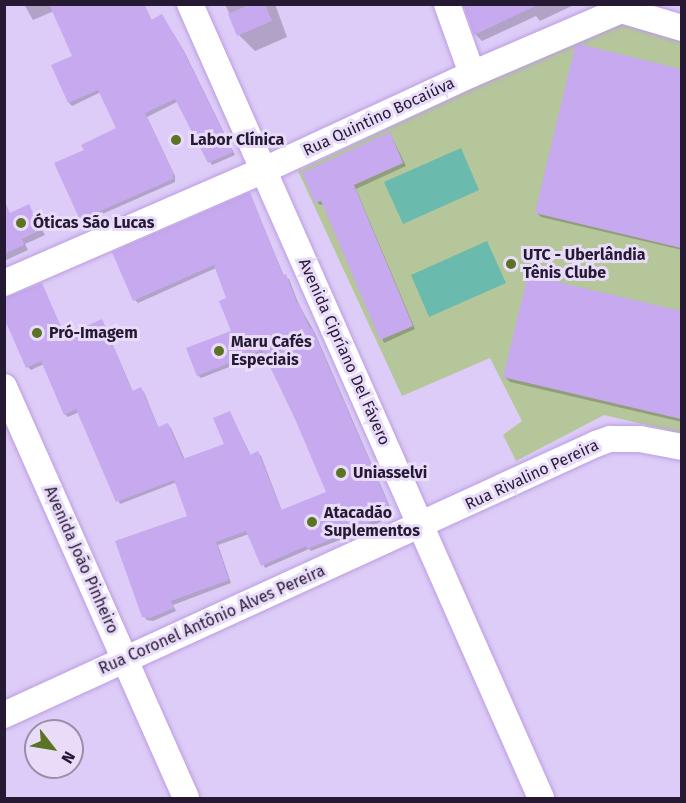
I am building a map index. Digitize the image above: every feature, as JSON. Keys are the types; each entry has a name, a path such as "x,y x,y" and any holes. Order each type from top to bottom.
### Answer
{"street":[{"name":"Avenida Cipríano Del Fávero","path":"190,4 540,798"},
{"path":"447,4 472,74"},
{"name":"Rua Quintino Bocaiúva","path":"4,283 264,170 620,7"},
{"path":"620,7 674,20"},
{"name":"Avenida João Pinheiro","path":"4,387 186,798"},
{"name":"Rua Rivalino Pereira","path":"420,526 610,439 640,439 681,447"},
{"name":"Rua Coronel Antônio Alves Pereira","path":"4,715 420,526"}],"shaded area":[{"name":"UTC - Uberlândia Tênis Clube","path":"613,22 681,40 681,433 604,415 516,461 503,435 522,421 490,358 402,396 298,171"},
{"path":"461,148 479,190 403,224 384,182"},
{"path":"487,241 506,283 429,317 411,275"}],"building":[{"path":"49,4 144,4 151,20 162,14 181,46 233,152 208,163 175,99 145,113 173,172 173,179 80,220 54,163 84,150 81,145 116,128 98,90 68,103 51,65 72,56"},
{"path":"251,4 265,4 272,21 237,36 228,14"},
{"path":"463,4 540,4 474,35"},
{"path":"579,44 681,69 681,248 535,213 575,46"},
{"path":"390,132 403,163 354,185 413,326 380,340 321,201 315,203 302,173"},
{"path":"250,192 283,275 286,274 297,303 310,329 312,328 392,513 261,566 246,531 216,542 229,580 171,601 174,608 150,618 142,617 115,541 187,516 174,480 116,502 76,409 64,415 41,361 26,368 4,318 4,298 42,283 65,336 102,319 132,391 141,387 158,427 168,423 183,459 224,444 213,418 230,411 250,455 258,451 281,510 326,492 262,350 197,376 186,348 231,331 219,301 226,298 214,265 133,301 112,252"},
{"name":"Óticas São Lucas","path":"4,200 10,213 29,204 41,230 22,239 24,245 4,254"},
{"path":"528,275 681,311 681,419 503,377"}],"place":[{"name":"Labor Clínica","path":"176,140"},
{"name":"Óticas São Lucas","path":"21,223"},
{"name":"UTC - Uberlândia Tênis Clube","path":"511,264"},
{"name":"Pró-Imagem","path":"37,333"},
{"name":"Maru Cafés Especiais","path":"219,351"},
{"name":"Uniasselvi","path":"341,473"},
{"name":"Atacadão Suplementos","path":"312,522"}]}
